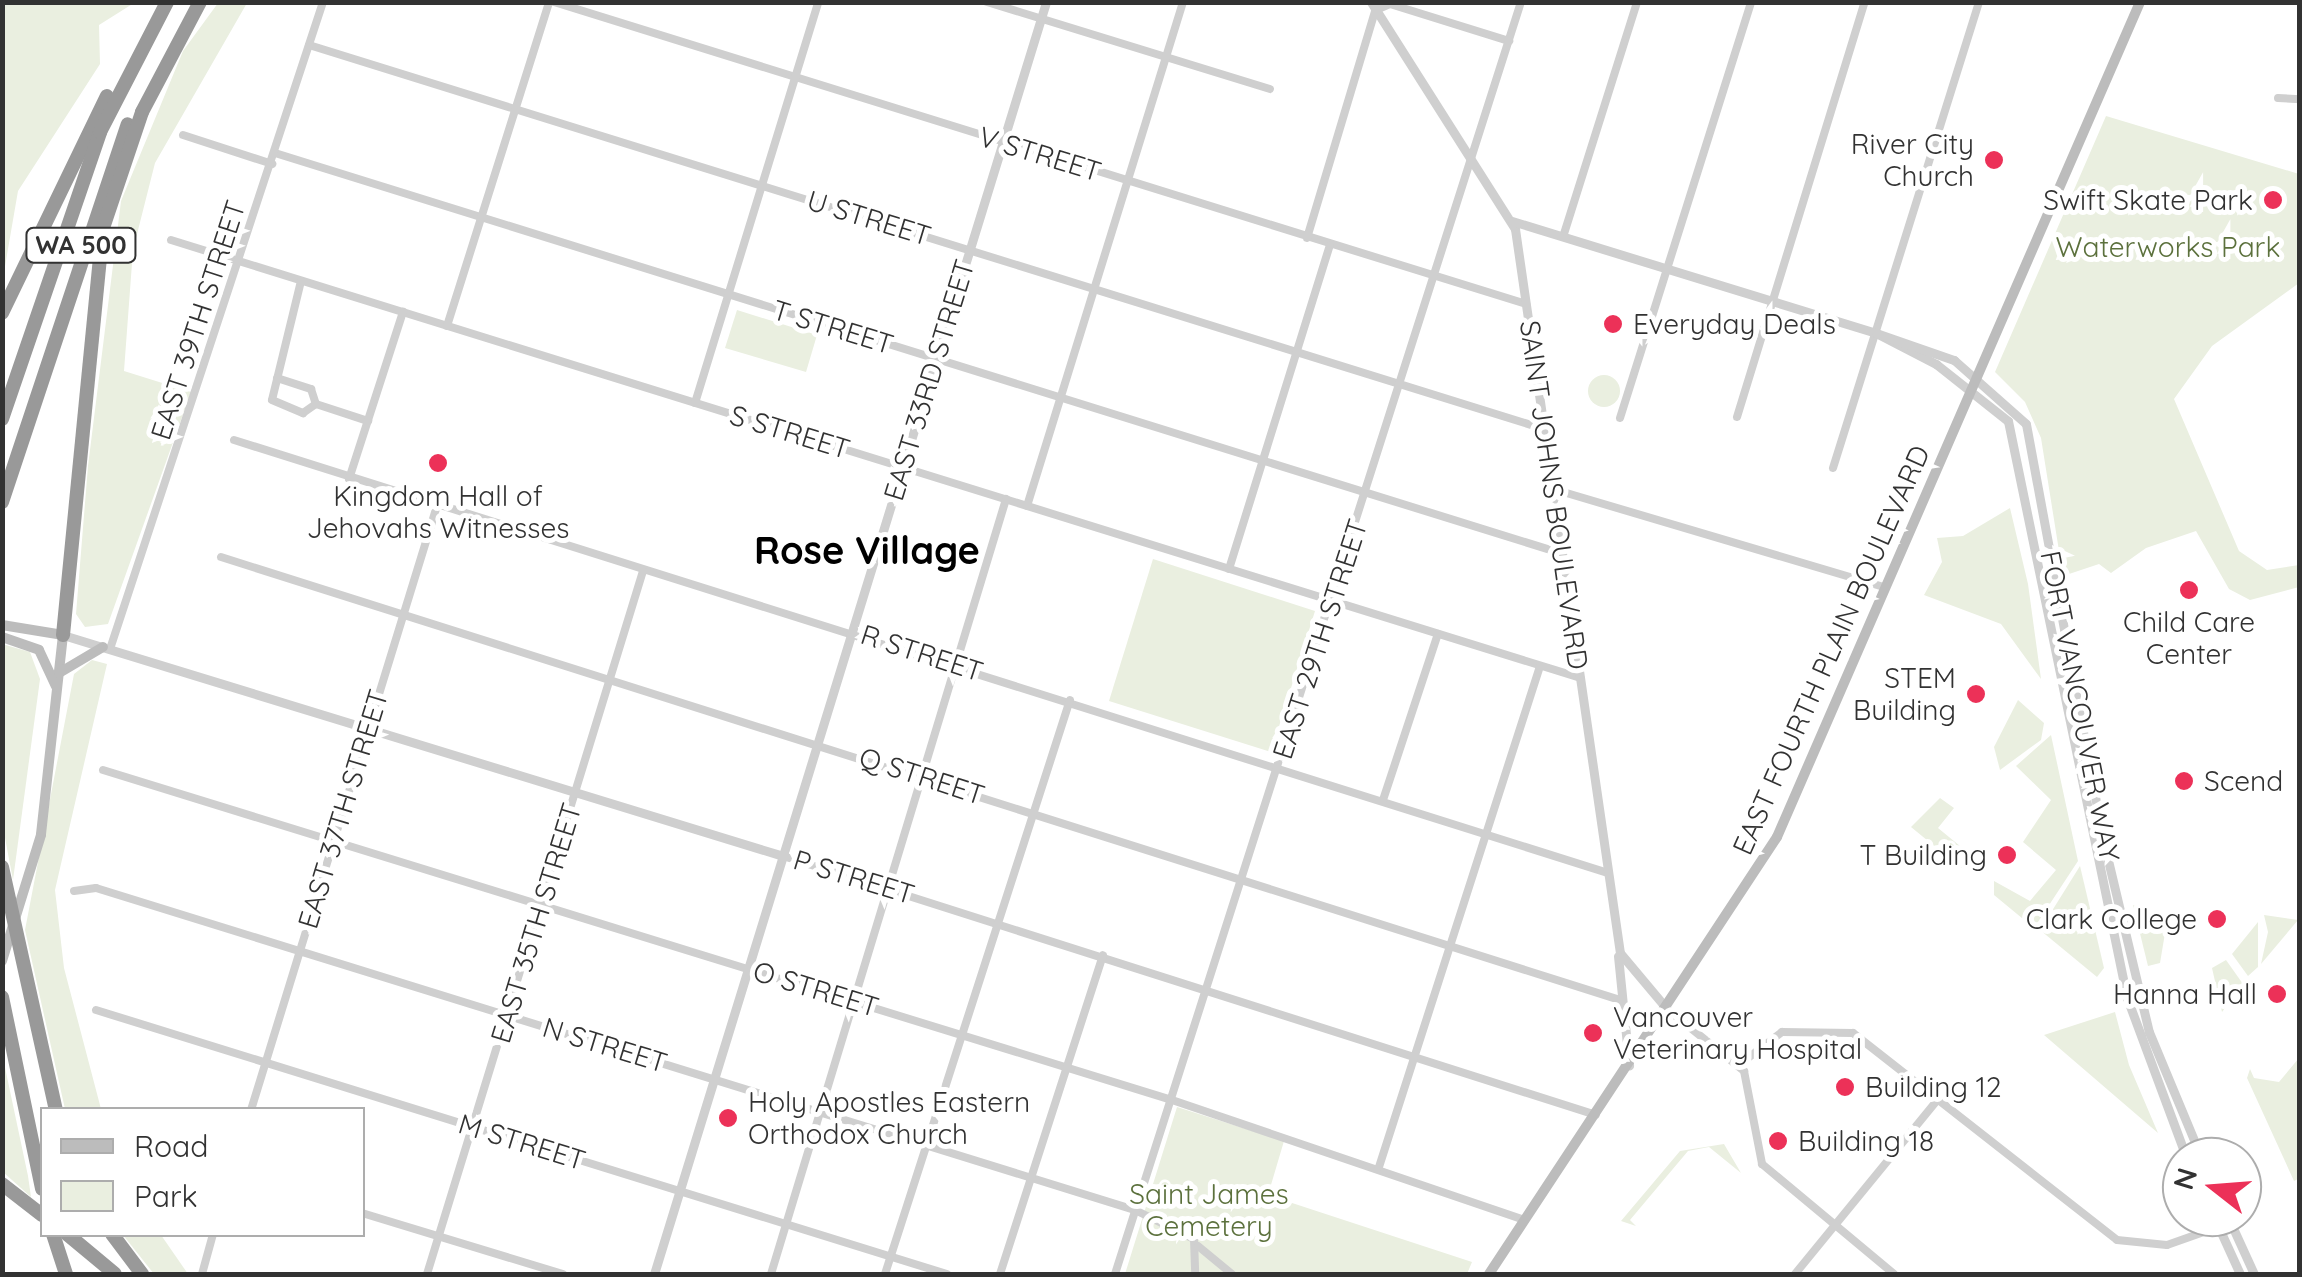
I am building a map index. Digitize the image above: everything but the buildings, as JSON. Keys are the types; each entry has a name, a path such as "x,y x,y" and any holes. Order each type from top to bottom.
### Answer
{"highway":[{"path":"2,313 96,116 167,2"},
{"name":"WA 500","path":"2,420 100,132 167,2"},
{"path":"63,634 103,228 142,112 198,2"},
{"name":"WA 500","path":"2,502 105,176 198,2"},
{"path":"2,867 55,1107"},
{"path":"2,997 40,1176"},
{"path":"2,1184 40,1213"},
{"path":"54,1237 66,1274"},
{"path":"71,1237 115,1274"},
{"path":"114,1237 142,1274"}],"main road":[{"name":"EAST FOURTH PLAIN BOULEVARD","path":"1488,1274 1667,1009 1777,836 2140,2"},
{"path":"2,625 63,634 39,846 2,961"},
{"path":"2,637 38,650 57,690"},
{"path":"58,674 106,648"}],"street":[{"name":"EAST 39TH STREET","path":"106,648 244,263 323,2"},
{"name":"V STREET","path":"552,2 1526,304"},
{"path":"447,326 514,108 552,2"},
{"path":"695,403 818,2"},
{"path":"987,2 1270,90"},
{"name":"EAST 33RD STREET","path":"654,1274 1046,2"},
{"path":"1027,506 1182,2"},
{"name":"EAST 29TH STREET","path":"1114,1274 1333,601 1521,2"},
{"path":"1563,237 1637,2"},
{"path":"1620,418 1751,2"},
{"path":"1736,417 1866,2"},
{"path":"1833,468 1979,2"},
{"path":"1307,238 1375,5 1390,4 1509,41"},
{"name":"SAINT JOHNS BOULEVARD","path":"1375,5 1512,222 1618,943 1633,978 1667,1009"},
{"name":"U STREET","path":"308,45 1544,429"},
{"path":"2278,98 2300,99"},
{"path":"183,136 272,164"},
{"name":"T STREET","path":"275,152 1562,554"},
{"name":"FORT VANCOUVER WAY","path":"1512,222 1876,334 1921,343 1977,376 2018,409 2029,434 2108,859 2149,1032 2193,1137"},
{"name":"S STREET","path":"171,240 1581,678"},
{"path":"1229,569 1330,245"},
{"path":"301,281 278,378 276,404 303,412 316,404 368,421"},
{"path":"349,479 403,312"},
{"name":"FORT VANCOUVER WAY","path":"1876,334 1972,389 2016,438 2083,816 2140,1048 2178,1137"},
{"path":"278,378 311,389 316,404"},
{"name":"R STREET","path":"234,440 436,510 852,631 1608,872"},
{"path":"1553,488 1884,587"},
{"path":"770,1274 1006,499"},
{"name":"EAST 37TH STREET","path":"252,1107 436,510"},
{"name":"Q STREET","path":"222,557 1620,1000"},
{"name":"EAST 35TH STREET","path":"427,1274 643,571"},
{"name":"P STREET","path":"63,634 1104,955 1596,1115"},
{"path":"1383,800 1438,634"},
{"path":"1379,1168 1540,666"},
{"path":"885,1274 1002,923 1070,700"},
{"name":"O STREET","path":"103,770 1172,1100 1525,1220"},
{"name":"N STREET","path":"74,890 96,888 1136,1210 1176,1225 1232,1274"},
{"path":"1618,943 1620,1000 1629,1065"},
{"path":"1000,1274 1104,955"},
{"path":"1667,1009 1740,1064 1758,1159 1894,1274"},
{"name":"M STREET","path":"96,1010 947,1274"},
{"path":"1740,1064 1782,1032 1853,1033 2117,1240 2167,1246 2185,1237"},
{"path":"1795,1274 1939,1098"},
{"path":"365,1213 563,1274"},
{"path":"202,1274 212,1237"},
{"path":"2223,1237 2240,1274"},
{"path":"2237,1237 2254,1274"},
{"path":"1194,1274 1198,1246"}],"green space":[{"path":"2,3 134,3 99,25 100,64 18,191 3,278"},
{"path":"218,3 247,3 155,163 133,250 124,371 191,392 108,624 85,627 76,614 88,466 121,201 183,51"},
{"name":"Waterworks Park","path":"2106,116 2299,174 2299,283 2212,346 2174,399 2239,551 2267,570 2299,565 2299,587 2250,600 2229,589 2196,531 2146,548 2111,573 2099,564 2063,576 2041,438 2025,402 1995,372"},
{"path":"737,310 817,335 806,372 725,348"},
{"path":"1604,375 1615,380 1620,391 1615,402 1604,407 1593,402 1588,391 1593,380"},
{"path":"2010,508 2028,584 2041,679 2001,624 1924,595 1942,562 1937,538 1963,536"},
{"path":"1153,559 1315,611 1271,752 1109,701"},
{"path":"2,644 30,652 40,679 13,880 2,822"},
{"path":"92,660 107,664 55,890 64,968 100,1107 65,1107 25,930 74,674"},
{"path":"2018,700 2044,723 2041,740 2000,770 1994,747"},
{"path":"2051,735 2078,861 2034,928 1994,895 1994,881 2030,901 2056,870 2023,842 2051,800 2016,766"},
{"path":"1940,798 1954,808 1938,828 1971,855 1961,868 1911,827"},
{"path":"2080,866 2104,968 2097,977 2040,930"},
{"path":"2133,905 2167,921 2160,963 2148,966"},
{"path":"2264,915 2298,920 2261,964 2268,932"},
{"path":"2258,922 2258,967 2248,976 2232,954"},
{"path":"2226,960 2243,984 2222,1012 2212,968"},
{"path":"2115,1012 2129,1065 2158,1133 2044,1035"},
{"path":"3,1058 28,1176 31,1197 3,1172"},
{"path":"2299,1058 2300,1178 2294,1181 2247,1078 2250,1069 2254,1078 2279,1082"},
{"name":"Saint James Cemetery","path":"1177,1107 1284,1141 1268,1195 1472,1262 1467,1274 1125,1274"},
{"path":"1724,1144 1741,1173 1709,1147 1688,1151 1630,1220 1636,1226 1621,1221 1680,1151"},
{"path":"125,1237 162,1237 188,1274 154,1274"}],"place":[{"name":"River City Church","path":"1994,160"},
{"name":"Swift Skate Park","path":"2273,200"},
{"name":"Everyday Deals","path":"1613,324"},
{"name":"Kingdom Hall of Jehovahs Witnesses","path":"438,463"},
{"name":"Child Care Center","path":"2189,590"},
{"name":"STEM Building","path":"1976,694"},
{"name":"Scend","path":"2184,781"},
{"name":"T Building","path":"2007,855"},
{"name":"Clark College","path":"2217,919"},
{"name":"Hanna Hall","path":"2277,994"},
{"name":"Vancouver Veterinary Hospital","path":"1593,1033"},
{"name":"Building 12","path":"1845,1087"},
{"name":"Holy Apostles Eastern Orthodox Church","path":"728,1118"},
{"name":"Building 18","path":"1778,1141"}],"district":[{"name":"Rose Village","path":"867,551"}]}
